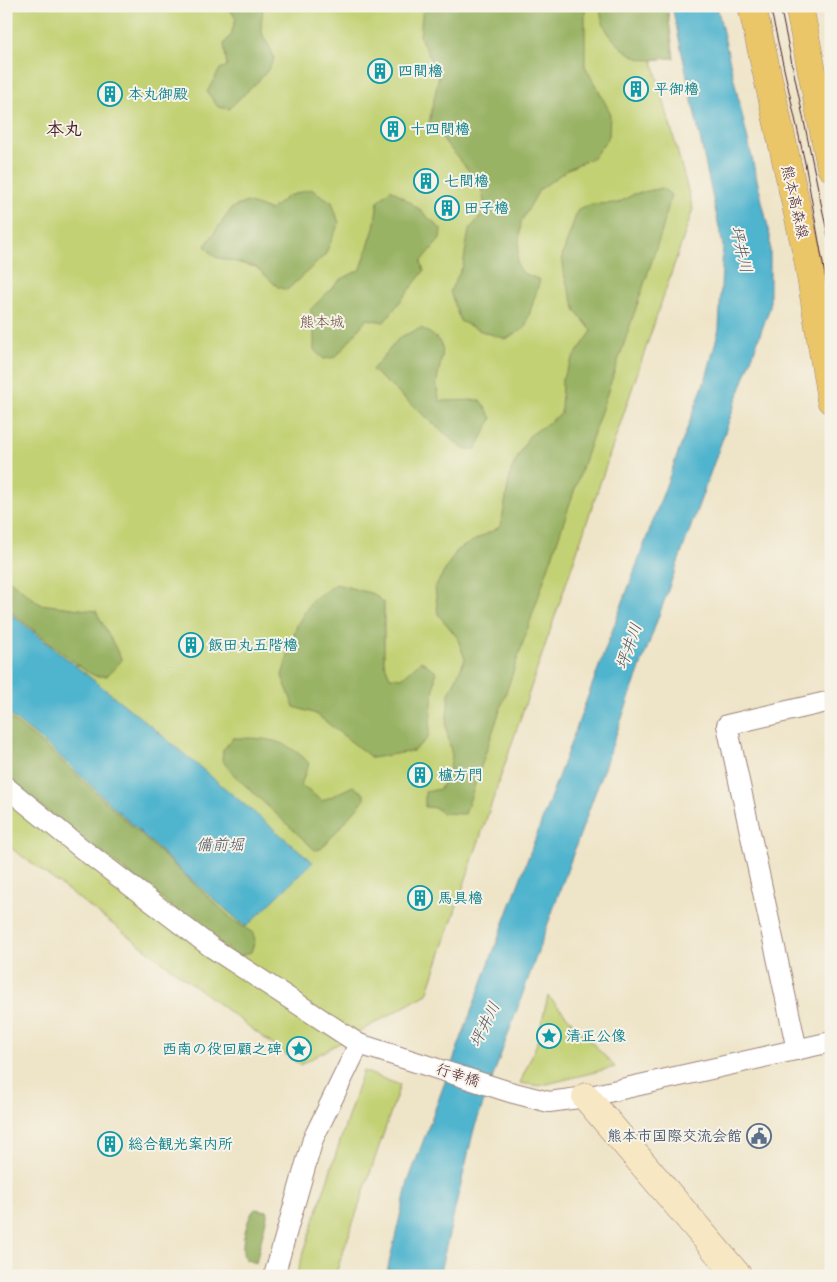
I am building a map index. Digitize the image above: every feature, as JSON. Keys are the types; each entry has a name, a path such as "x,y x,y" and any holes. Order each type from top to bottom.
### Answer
{"main road":[{"name":"熊本高森線","path":"752,6 808,259 831,400"},
{"path":"800,6 831,167"}],"street":[{"path":"797,1050 727,725 831,701"},
{"name":"行幸橋","path":"6,786 81,848 211,947 359,1044 510,1092 549,1102 586,1097 831,1042"},
{"path":"274,1276 313,1138 359,1044"},
{"path":"586,1097 738,1276"}],"green space":[{"name":"熊本城","path":"6,6 638,6 693,209 427,994 300,1065 6,844"},
{"path":"227,6 263,6 262,32 274,59 260,80 229,109 218,107 207,92 220,69 227,66 224,44 231,35 236,18"},
{"path":"423,6 585,6 585,66 610,112 609,136 594,157 568,169 539,190 521,222 517,264 523,273 540,280 525,328 506,339 481,331 460,321 450,291 463,266 469,230 486,210 480,184 429,123 439,76 420,37"},
{"path":"601,6 667,6 674,58 651,60 638,58 631,54 617,43 606,30 601,14"},
{"path":"662,188 671,195 662,231 465,814 441,813 437,808 425,807 425,792 440,789 449,771 452,756 446,727 449,694 465,659 457,637 438,614 435,587 457,550 501,526 511,470 529,436 561,414 562,379 573,358 592,331 576,311 565,278 562,256 578,209 592,204 618,203 634,194"},
{"path":"311,189 332,202 339,223 325,255 287,290 278,287 256,267 215,257 205,246 232,208 247,202 270,210 288,196"},
{"path":"391,189 419,209 441,229 440,239 421,262 424,271 384,322 367,319 336,357 324,359 314,350 314,320 310,310 340,280 361,269 374,228 378,201"},
{"path":"421,328 438,339 441,345 442,356 437,383 440,401 480,400 492,418 476,449 463,449 372,370 400,337"},
{"path":"6,577 40,604 96,611 122,660 107,676 95,676 83,669 6,608"},
{"path":"336,584 374,594 384,603 384,662 390,677 402,678 421,661 436,671 428,738 413,751 372,758 316,714 294,707 282,676 297,625 312,600"},
{"path":"6,715 53,753 233,920 253,933 255,940 251,952 238,957 6,779"},
{"path":"233,738 265,739 283,744 292,749 309,763 301,785 322,801 353,786 364,794 364,800 321,849 315,850 232,773 222,760 223,750"},
{"path":"548,996 615,1067 539,1086 520,1083 536,1046"},
{"path":"363,1071 400,1085 335,1276 296,1276"},
{"path":"255,1209 268,1211 256,1263 245,1259 243,1255 243,1241 249,1218"}],"water":[{"name":"坪井川","path":"672,6 717,6 770,236 770,307 474,1129 439,1276 386,1276 408,1182 707,375 719,329 723,246"},
{"name":"備前堀","path":"6,610 152,727 313,862 246,927 188,877 53,750 6,712"}],"tram line":[{"path":"770,6 805,163 831,309"},
{"path":"780,6 831,251"}],"place":[{"name":"四間櫓","path":"380,71"},
{"name":"平御櫓","path":"636,89"},
{"name":"本丸御殿","path":"110,94"},
{"name":"十四間櫓","path":"393,129"},
{"name":"七間櫓","path":"426,181"},
{"name":"田子櫓","path":"447,208"},
{"name":"飯田丸五階櫓","path":"191,645"},
{"name":"櫨方門","path":"420,775"},
{"name":"馬具櫓","path":"420,898"},
{"name":"清正公像","path":"549,1036"},
{"name":"西南の役回顧之碑","path":"299,1049"},
{"name":"熊本市国際交流会館","path":"759,1136"},
{"name":"総合観光案内所","path":"110,1144"}],"district":[{"name":"本丸","path":"64,129"}]}
